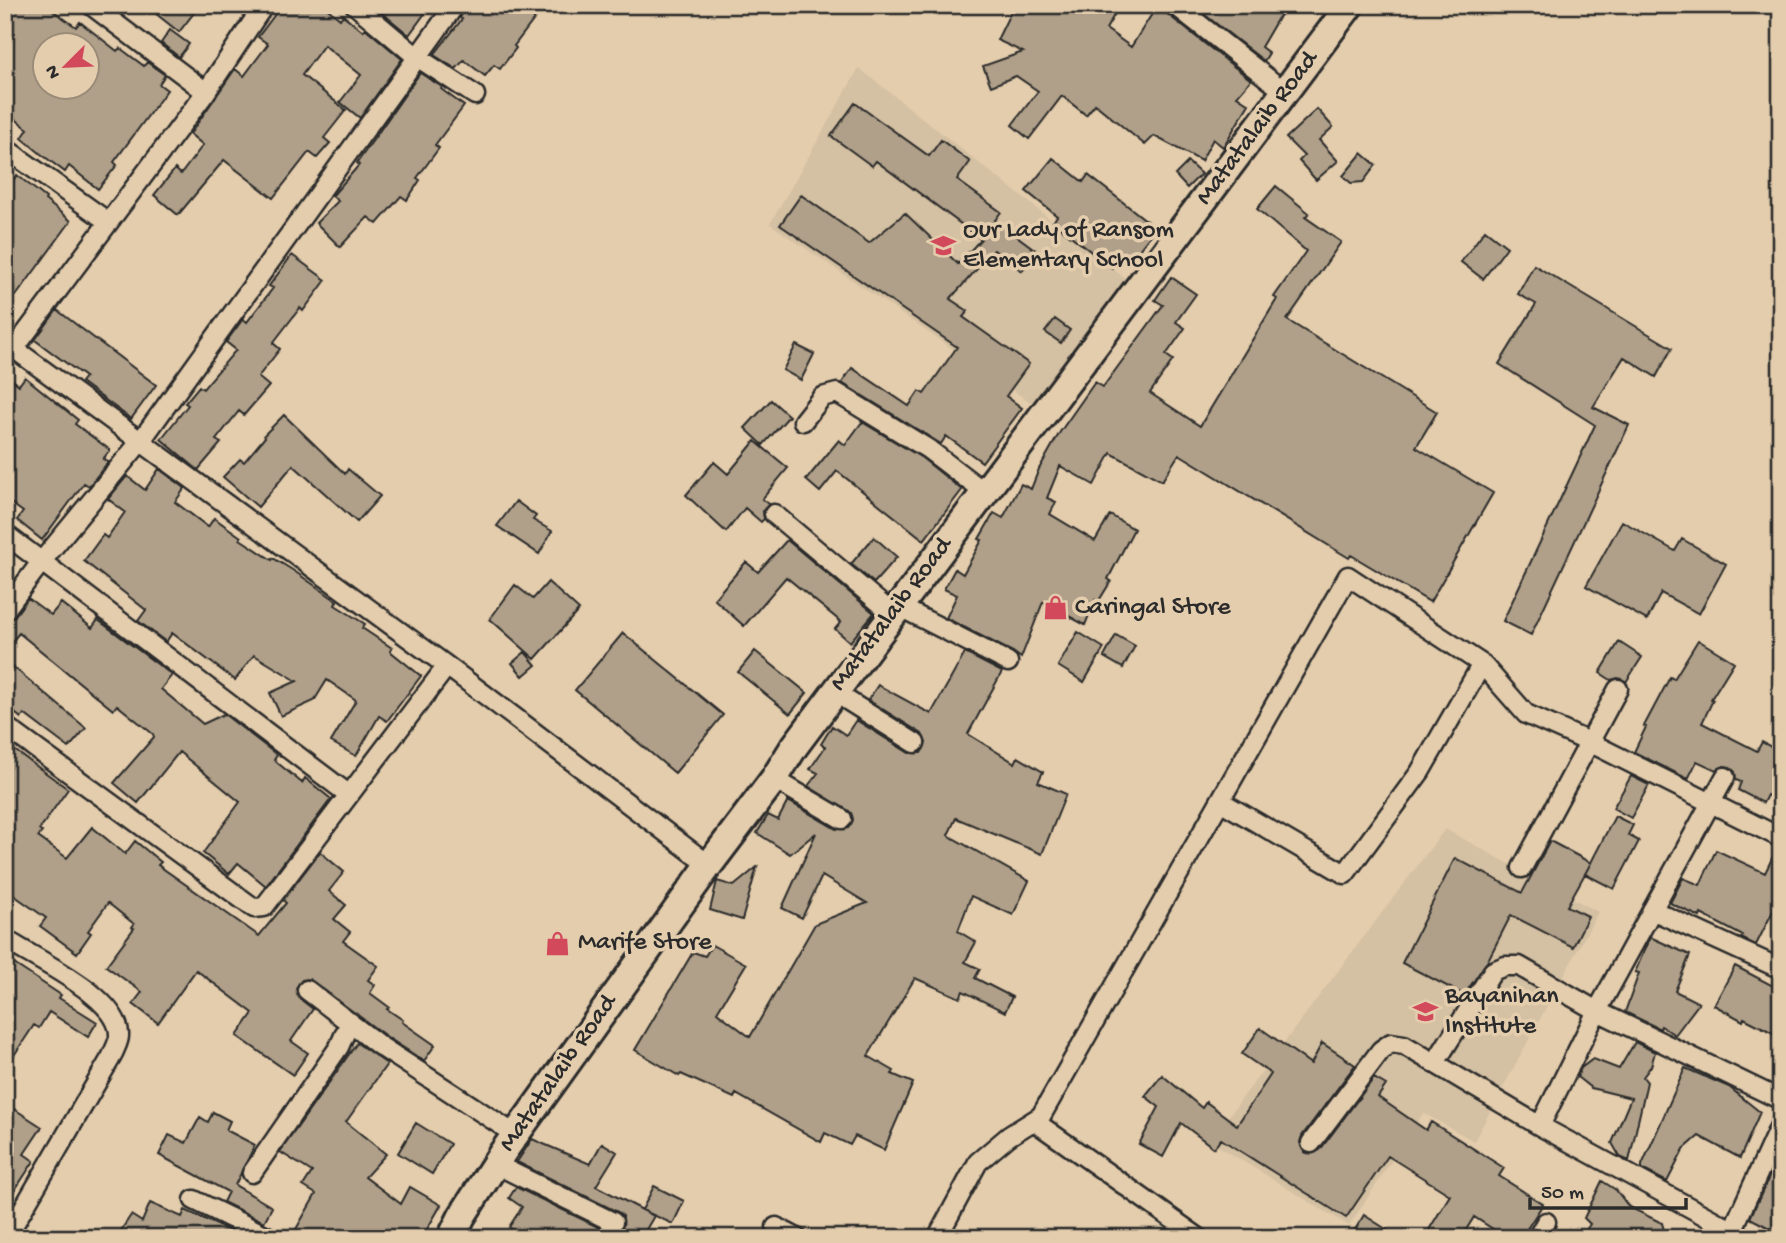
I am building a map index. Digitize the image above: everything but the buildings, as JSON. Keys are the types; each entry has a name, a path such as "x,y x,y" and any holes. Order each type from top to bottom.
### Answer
{"main road":[{"name":"Matatalaib Road","path":"451,1238 461,1216 495,1164 834,692 1350,5"}],"street":[{"path":"91,5 205,92"},
{"path":"264,5 205,92 10,345 447,666 709,865"},
{"path":"355,5 417,57 475,95"},
{"path":"5,610 140,442 455,5"},
{"path":"1175,5 1285,92"},
{"path":"5,148 107,221"},
{"path":"803,421 822,397 837,393 928,449 984,492"},
{"path":"775,514 895,610 1008,662"},
{"path":"5,534 348,794"},
{"path":"937,1238 978,1162 1009,1136 1041,1116 1348,576 1482,664 1526,713 1781,838"},
{"path":"1220,801 1345,874 1420,772 1482,664"},
{"path":"5,726 254,908 264,907 447,666"},
{"path":"1522,868 1619,689"},
{"path":"834,692 915,743"},
{"path":"1540,1126 1597,1011 1725,777"},
{"path":"774,779 842,819"},
{"path":"1651,910 1781,969"},
{"path":"6,1238 120,1038 118,1026 111,1013 93,995 72,979 7,946"},
{"path":"1435,1063 1493,971 1505,966 1519,966 1597,1011 1781,1100"},
{"path":"307,990 380,1046 516,1135"},
{"path":"252,1173 339,1047 350,1022"},
{"path":"1311,1143 1381,1050 1391,1043 1404,1045 1540,1126 1735,1236 1781,1123"},
{"path":"1034,1121 1199,1238"},
{"path":"495,1164 613,1222"},
{"path":"194,1200 271,1238"},
{"path":"1537,1238 1546,1222"},
{"path":"776,1227 797,1238"}],"shaded area":[{"name":"Our Lady of Ransom Elementary School","path":"859,68 1126,279 1033,404 770,224"},
{"name":"Bayanihan Institute","path":"1445,829 1598,912 1474,1141 1423,1113 1349,1226 1210,1141"}],"place":[{"name":"Our Lady of Ransom Elementary School","path":"943,246"},
{"name":"Caringal Store","path":"1055,608"},
{"name":"Marife Store","path":"558,943"},
{"name":"Bayanihan Institute","path":"1425,1012"}]}
